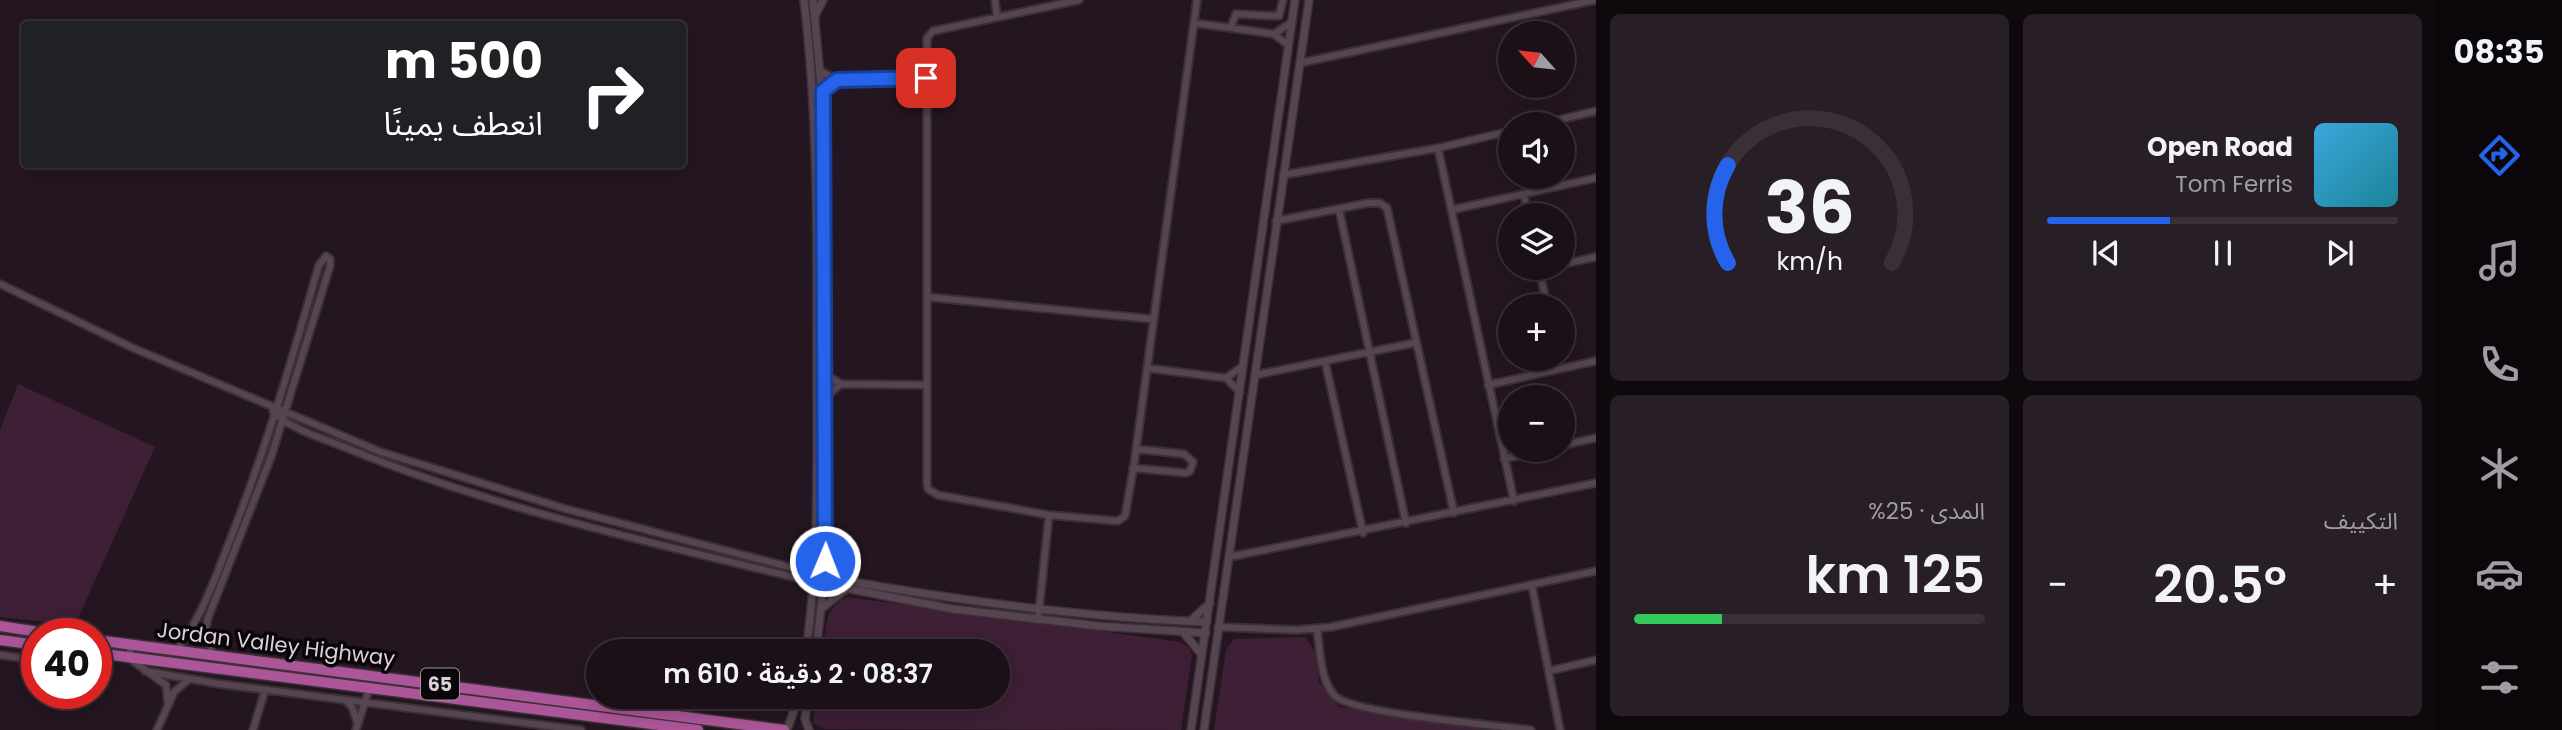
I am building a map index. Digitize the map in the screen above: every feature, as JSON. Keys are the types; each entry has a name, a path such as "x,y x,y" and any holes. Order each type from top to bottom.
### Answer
{"highway":[{"path":"0,626 21,629"},
{"path":"0,640 21,643"},
{"name":"Jordan Valley Highway","path":"112,642 785,730"},
{"name":"Jordan Valley Highway","path":"112,655 698,730"}],"street":[{"path":"804,0 816,164 815,578 807,639"},
{"path":"813,0 823,91 826,375 825,561 817,639"},
{"path":"815,16 823,0"},
{"path":"995,0 997,17"},
{"path":"1079,0 929,34 926,41 928,489 938,495 1049,515 1121,520 1125,516 1136,449 1197,0"},
{"path":"1231,27 1236,14 1276,18 1281,13 1283,0"},
{"path":"1191,730 1295,0"},
{"path":"1204,730 1310,0"},
{"path":"1300,63 1595,0"},
{"path":"1274,34 1292,22"},
{"path":"1195,23 1274,34 1288,45"},
{"path":"822,72 837,80 926,78"},
{"path":"823,91 837,80"},
{"path":"1575,116 1596,111"},
{"path":"1283,175 1438,148 1498,134"},
{"path":"1438,148 1498,431"},
{"path":"1451,210 1596,178"},
{"path":"1524,194 1526,203"},
{"path":"1276,221 1375,202 1387,208 1414,343 1454,513"},
{"path":"1339,209 1406,523"},
{"path":"177,650 192,628 221,564 276,411 319,265 326,256 330,259 330,266 286,411 208,618 206,639 213,655"},
{"path":"1575,261 1596,257"},
{"path":"1255,281 1268,279"},
{"path":"0,284 87,327 269,407 283,419 378,461 488,498 815,578"},
{"path":"927,296 1152,319"},
{"path":"1255,375 1414,343"},
{"path":"1325,361 1363,533"},
{"path":"1575,365 1596,361"},
{"path":"1226,378 1243,366"},
{"path":"1147,368 1226,378 1240,392"},
{"path":"1488,385 1546,371"},
{"path":"826,375 841,384 927,385"},
{"path":"826,396 841,384"},
{"path":"276,411 286,411 381,452 513,494 815,578 845,590 1038,620 1206,633"},
{"path":"1575,442 1596,438"},
{"path":"1133,468 1186,473 1190,471 1193,462 1184,454 1136,449"},
{"path":"1505,462 1514,502"},
{"path":"1229,557 1363,533 1596,483"},
{"path":"1038,620 1049,515"},
{"path":"825,561 841,580"},
{"path":"1218,627 1317,629 1596,571"},
{"path":"824,581 841,580 918,595 1104,618 1207,622"},
{"path":"1532,586 1560,730"},
{"path":"821,609 845,590"},
{"path":"1189,621 1210,602"},
{"path":"1317,629 1328,687 1339,699 1381,710 1531,730"},
{"path":"1183,631 1202,656"},
{"path":"131,645 129,657 166,685 168,704"},
{"path":"0,655 21,658"},
{"path":"1549,671 1596,660"},
{"path":"145,671 188,680 547,728 581,730"},
{"path":"157,730 177,688 188,680"},
{"path":"356,727 369,689"},
{"path":"253,730 265,690"},
{"path":"344,699 353,710 356,727"},
{"path":"458,715 460,701"},
{"path":"785,730 793,721 796,709"},
{"path":"806,709 805,722 809,730"}],"shaded area":[{"path":"18,384 155,447 78,618 0,617 0,430"},
{"path":"847,597 1181,642 1189,648 1192,655 1181,730 825,729 813,723 815,709 1010,709 1010,639 824,639 830,613"},
{"path":"1305,637 1315,652 1319,682 1339,707 1490,730 1214,730 1226,650 1234,639"}],"route":[{"path":"825,561 826,231 823,91 837,80 926,78"}]}
